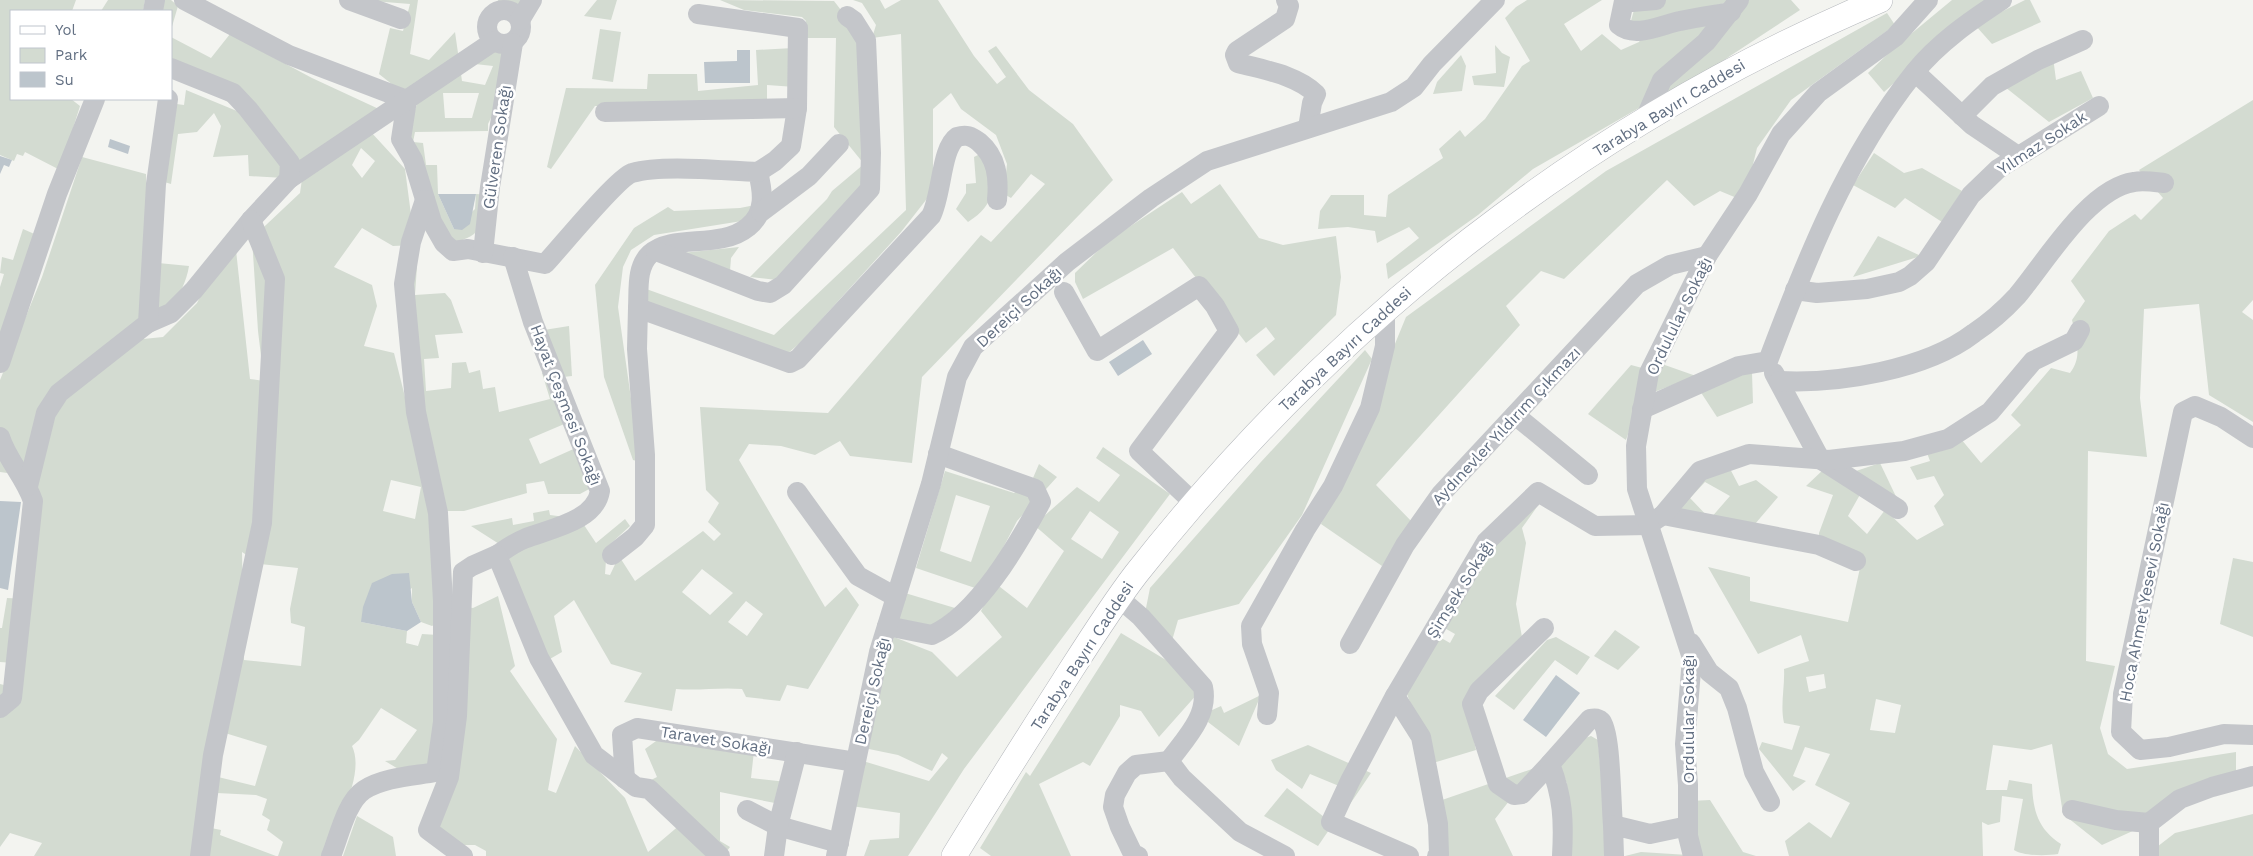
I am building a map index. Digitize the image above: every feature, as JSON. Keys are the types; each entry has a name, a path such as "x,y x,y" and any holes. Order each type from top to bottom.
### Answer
{"main road":[{"name":"Tarabya Bayırı Caddesi","path":"954,856 1119,598 1195,504 1300,389 1385,310 1427,273 1501,215 1645,119 1739,66 1835,19 1880,0"}],"street":[{"path":"184,0 289,55 407,100"},
{"path":"349,0 401,19"},
{"path":"28,486 46,413 59,393 148,323 170,313 178,306 251,220 289,179 407,100 521,33 520,20 532,0"},
{"path":"1286,0 1289,6 1285,19 1235,55 1238,63 1294,80 1309,87 1316,94 1312,103 1308,128"},
{"path":"1656,0 1648,2 1624,0 1620,25 1624,29 1631,31 1654,29 1735,6"},
{"name":"Ordulular Sokağı","path":"1693,856 1688,836 1688,785 1685,744 1692,658 1655,520 1637,489 1636,446 1649,372 1707,256 1748,194 1781,134 1818,94 1895,37 1928,0"},
{"path":"1898,509 1820,459 1768,361 1807,257 1836,197 1870,136 1915,72 1956,31 2002,0"},
{"name":"Dereiçi Sokağı","path":"837,850 879,652 938,454 957,377 974,347 1067,262 1151,198 1208,161 1391,102 1414,87 1484,3"},
{"path":"503,42 487,28 496,6 510,11 520,20"},
{"path":"1645,119 1662,80 1706,42 1735,6"},
{"path":"407,100 400,138 413,160 432,222 444,243 453,251 468,249 545,264 615,186 631,173 662,170 758,172 775,162 791,146 796,108 798,28 698,14"},
{"path":"656,250 758,291 770,293 783,285 870,189 871,153 866,40 854,21 847,16"},
{"path":"1962,116 1992,86 2038,60 2083,40"},
{"name":"Gülveren Sokağı","path":"483,252 503,42"},
{"path":"172,71 233,93 248,109 290,163 289,179"},
{"path":"1915,72 1962,116 2018,156"},
{"path":"0,363 57,194 95,100"},
{"path":"148,323 156,184 168,100"},
{"name":"Yılmaz Sokak","path":"1795,290 1816,293 1867,289 1899,282 1910,276 1926,262 1971,195 1998,169 2099,106"},
{"path":"605,112 796,108"},
{"path":"638,308 790,364 798,359 930,216 939,198 950,144 957,136 971,136 986,148 997,175 997,200"},
{"path":"761,212 808,176 839,144"},
{"path":"612,554 635,537 645,525 645,455 638,349 640,268 650,253 656,250 672,244 716,241 741,233 756,221 761,212 763,201 758,172"},
{"path":"1778,381 1860,376 1946,351 1974,334 2015,297 2074,222 2109,192 2133,182 2164,182"},
{"path":"331,856 351,806 363,791 384,782 436,772 442,732 443,600 438,513 416,412 404,284 411,242 425,200"},
{"path":"200,856 213,755 262,523 275,279 251,220"},
{"name":"Aydınevler Yıldırım Çıkmazı","path":"1350,644 1405,545 1441,494 1637,284 1670,265 1707,256"},
{"name":"Hayat Çeşmesi Sokağı","path":"497,555 523,540 569,522 588,512 597,502 600,491 533,322 513,257"},
{"path":"1064,292 1097,351 1199,286 1215,306 1229,331 1139,451 1195,504"},
{"path":"1267,715 1269,693 1252,644 1252,626 1305,530 1333,486 1370,408 1385,346 1385,310"},
{"path":"1655,520 1700,470 1749,454 1829,460 1904,451 1948,439 1990,412 2033,361 2074,341 2080,330"},
{"path":"1642,409 1739,366 1768,361"},
{"name":"Hoca Ahmet Yesevi Sokağı","path":"2253,438 2221,417 2195,406 2183,412 2123,694 2121,732 2140,750 2169,747 2224,734 2253,735"},
{"path":"1515,415 1588,475"},
{"path":"0,437 11,462 28,486 33,501 12,698 0,708"},
{"path":"887,626 932,635 957,618 994,578 1041,502 1035,489 938,454"},
{"path":"797,492 858,576 896,597"},
{"name":"Şimşek Sokağı","path":"1409,856 1331,822 1350,781 1395,696 1486,542 1538,492 1595,526 1655,520"},
{"path":"1655,520 1819,545 1856,561"},
{"path":"463,856 428,830 449,777 457,716 464,572 472,566 497,555 539,658 594,755 636,787 649,789 720,856"},
{"path":"1119,598 1141,617 1203,687 1206,701 1193,730 1168,761 1136,766 1127,773 1115,795 1113,806 1120,827 1133,854 1138,856"},
{"path":"1544,628 1479,691 1472,704 1498,784 1514,795 1522,794 1590,719 1596,718 1602,721 1608,736 1614,856"},
{"path":"1685,633 1709,672 1729,688 1737,708 1754,772 1770,802"},
{"path":"1395,696 1421,737 1438,824 1439,854 1437,856"},
{"name":"Taravet Sokağı","path":"625,779 622,735 637,728 856,762"},
{"path":"774,856 778,826 797,752"},
{"path":"1168,761 1182,778 1240,832 1285,856"},
{"path":"1550,764 1560,788 1564,820 1562,856"},
{"path":"2072,810 2116,820 2148,823 2180,798 2212,786 2253,776"},
{"path":"747,810 778,826 837,850"},
{"path":"2148,823 2149,856"},
{"path":"1613,825 1650,834 1688,826"}],"green space":[{"path":"0,0 76,0 72,10 10,10 10,100 72,100 80,106 60,170 25,152 23,156 17,154 14,161 0,155"},
{"path":"108,0 145,0 143,10 102,10"},
{"path":"160,0 171,0 178,6 172,27 172,10 158,10"},
{"path":"360,0 418,0 410,54 429,60 455,32 462,81 485,85 493,66 466,63 504,42 500,99 488,124 488,131 415,132 413,142 423,143 426,165 437,165 438,194 454,229 475,209 476,194 490,195 480,227 471,236 463,240 453,242 400,151 417,104 379,74 390,28 403,31 410,4","holes":["443,93 479,93 472,118 445,118"]},
{"path":"498,0 523,0 521,5 509,9 499,3"},
{"path":"597,0 617,0 611,20 584,16"},
{"path":"720,0 834,1 861,36 869,189 777,280 750,277 827,199 832,191 864,164 834,127 836,38 806,38 806,21 802,17 744,10"},
{"path":"853,0 880,0 885,9 901,0 938,0 974,56 997,84 1006,77 988,51 996,46 1029,90 1073,124 1113,180 922,377 912,463 850,456 840,441 815,455 781,446 749,444 739,460 825,607 846,587 859,605 808,689 787,685 780,701 746,697 742,689 676,689 672,711 624,702 642,673 611,664 574,600 554,616 562,652 543,663 531,651 507,549 471,526 512,518 513,525 534,521 533,513 549,510 550,515 580,519 596,543 625,519 630,526 607,547 605,574 610,575 619,556 635,581 703,531 714,541 721,534 708,522 719,503 706,490 700,407 828,413 981,235 991,242 1045,184 1031,174 1011,198 1004,194 1007,164 996,135 961,109 951,93 933,109 933,191 901,232 800,343 787,354 638,298 638,286 774,335 906,210 901,34 872,38 876,25 862,3","holes":["702,569 733,593 710,615 682,592","746,601 763,614 747,636 728,622"]},
{"path":"1527,0 1602,0 1564,24 1581,51 1602,34 1621,50 1639,42 1643,34 1721,18 1639,108 1533,169 1478,215 1388,279 1386,264 1419,238 1409,227 1377,243 1375,231 1348,227 1318,229 1320,211 1331,195 1364,195 1364,215 1386,217 1388,195 1443,158 1439,149 1460,130 1465,137 1485,119 1522,66 1530,61 1505,18 1516,7"},
{"path":"1662,0 1737,0 1629,28 1634,10"},
{"path":"1747,0 1791,0 1800,10 1730,56 1660,106 1667,83"},
{"path":"1952,0 1987,0 1884,92 1868,73 1894,48"},
{"path":"2025,0 2030,0 2041,22 1992,44 1975,25"},
{"path":"1887,13 1895,25 1791,100 1757,148 1744,201 1720,191 1694,206 1667,180 1564,279 1541,271 1506,306 1520,325 1376,485 1415,525 1382,566 1321,524 1406,317 1606,171"},
{"path":"600,29 621,32 613,82 592,79"},
{"path":"230,34 312,78 381,110 370,131 405,169 415,245 393,246 362,228 334,267 372,285 377,306 364,346 394,353 427,485 437,623 432,626 421,622 412,602 412,588 361,622 407,631 406,643 418,646 422,634 438,635 436,743 429,764 400,770 385,761 395,760 417,730 381,708 359,740 352,746 355,758 355,771 352,786 323,856 278,856 283,842 267,830 270,820 262,815 267,799 256,795 217,793 211,828 221,830 220,835 276,856 34,856 42,843 10,833 0,847 0,684 4,685 14,663 0,662 0,628 2,628 7,598 28,599 35,480 0,472 0,380 42,277 82,157 146,174 148,262 189,266 178,297 143,339 163,337 197,303 221,254 235,241 250,379 264,381 258,331 252,238 300,193 302,179 249,176 248,155 213,157 221,126 214,113 197,132 178,134 171,184 161,181 169,103 184,105 186,90 249,116 172,65 172,38 211,58","holes":["361,148 375,161 362,178 352,165","391,480 421,487 415,519 383,511","242,552 260,564 298,568 290,609 291,623 305,627 301,666 244,660","225,733 267,746 255,786 214,776"]},
{"path":"1495,45 1502,53 1510,57 1504,87 1474,85 1472,76 1496,73"},
{"path":"793,48 795,87 767,85 767,108 595,106 551,169 547,167 566,88 647,89 648,74 697,74 698,91 758,85 756,50"},
{"path":"1461,55 1466,66 1462,91 1433,94 1437,82"},
{"path":"2053,57 2056,80 2081,71 2093,98 2049,122 2005,87"},
{"path":"2253,100 2253,300 2242,312 2253,320 2253,422 2209,395 2199,304 2144,309 2140,398 2147,457 2088,451 2086,661 2115,666 2100,728 2108,754 2127,769 2236,752 2236,771 2137,829 2102,845 2063,814 2052,744 2031,750 1993,745 1986,790 2007,790 2009,780 2032,784 2038,818 2047,832 2061,844 2058,854 2035,855 2014,850 2023,799 2002,796 2000,822 1988,825 1982,822 1983,856 1789,856 1785,841 1809,822 1831,838 1850,803 1815,785 1830,754 1805,747 1793,776 1806,781 1793,791 1759,749 1762,742 1792,750 1800,726 1784,723 1782,710 1784,669 1809,661 1801,635 1758,654 1708,567 1750,577 1750,601 1848,622 1862,559 1819,541 1819,533 1833,495 1806,486 1824,469 1862,491 1848,516 1867,534 1885,510 1917,540 1944,525 1934,506 1944,495 1934,476 1917,480 1910,467 1930,461 1927,453 1961,439 1981,463 2021,425 2011,415 2051,368 2070,373 2074,367 2077,354 2077,340 2072,320 2085,301 2071,281 2109,231 2135,214 2141,220 2163,198 2139,170","holes":["1824,674 1826,688 1809,692 1806,677","1876,699 1901,705 1895,733 1870,730"]},
{"path":"1874,153 1904,173 1922,168 1962,191 1942,222 1905,198 1895,208 1853,185"},
{"path":"978,155 989,157 992,177 991,194 984,208 968,222 956,209 966,193 966,184 976,183 974,157"},
{"path":"1220,184 1259,238 1283,245 1336,236 1341,277 1336,315 1274,376 1256,355 1275,339 1266,327 1246,343 1173,248 1083,299 1075,282 1075,273 1108,241 1182,192 1191,204"},
{"path":"755,205 742,221 654,235 631,250 623,267 618,307 640,462 633,460 604,377 595,285 634,228 668,207 674,211 740,208"},
{"path":"23,229 39,236 0,336 0,287 4,274 0,273 2,257 13,260"},
{"path":"1878,236 1921,256 1853,277"},
{"path":"739,247 731,258 730,271 682,253"},
{"path":"407,256 417,266 415,295 445,293 451,300 463,333 435,335 439,358 424,359 426,391 451,388 452,363 466,362 469,373 480,370 483,389 495,387 499,412 550,399 542,373 551,366 569,422 529,439 540,464 578,447 591,488 580,494 548,494 544,481 526,484 527,493 464,511 444,511 421,403"},
{"path":"569,326 572,376 563,377 544,330"},
{"path":"1365,350 1372,359 1302,515 1239,604 1178,620 1171,644 1145,613 1150,588 1260,463"},
{"path":"1662,364 1696,376 1649,394"},
{"path":"1631,365 1646,369 1639,402 1626,440 1588,414"},
{"path":"1741,373 1752,373 1753,403 1717,417 1700,391"},
{"path":"1103,447 1170,494 964,769 908,856 864,856 870,840 899,838 900,813 851,806 863,761 929,781 948,758 942,753 932,771 898,755 864,748 894,637 932,652 957,677 1002,637 981,611 995,583 1027,608 1064,551 1034,525 1077,487 1099,502 1120,475 1096,458","holes":["1090,511 1119,532 1102,559 1071,539"]},
{"path":"1880,463 1900,505 1853,472"},
{"path":"1039,464 1057,477 1017,521 981,590 916,568 945,471 1014,493 1033,478","holes":["956,495 990,506 971,562 940,551"]},
{"path":"1728,465 1739,486 1756,480 1778,497 1755,524 1711,518 1730,496 1705,482 1690,498 1709,518 1669,512 1701,473"},
{"path":"1539,504 1522,528 1526,543 1516,604 1522,637 1465,698 1476,750 1433,763 1405,689 1436,635 1450,643 1455,634 1441,626 1487,546"},
{"path":"2233,558 2253,562 2253,637 2220,624"},
{"path":"905,593 955,608 929,629 896,632"},
{"path":"498,596 515,666 510,671 557,739 548,790 556,793 575,746 625,798 648,852 681,824 645,783 657,777 645,749 663,736 727,752 754,751 751,778 787,782 780,804 720,792 720,841 730,847 723,856 486,856 486,851 475,845 459,845 424,825 446,762 453,605 473,608"},
{"path":"1615,630 1640,647 1618,670 1594,656"},
{"path":"1121,633 1181,669 1199,692 1159,737 1141,711 1120,705 1120,716 1090,766 1083,762 1039,784 1071,856 991,856 980,848 1026,772 1030,776"},
{"path":"1556,637 1590,657 1577,675 1555,660 1514,710 1495,696 1547,640"},
{"path":"1261,695 1239,746 1208,722 1210,711 1221,706 1224,713"},
{"path":"1591,736 1598,740 1608,856 1569,856 1567,784 1560,765 1585,738"},
{"path":"1308,745 1371,773 1346,810 1339,786 1310,774 1302,789 1276,770 1271,760"},
{"path":"1535,768 1495,819 1513,856 1437,856 1442,800"},
{"path":"1287,788 1333,824 1318,846 1264,816"},
{"path":"1710,800 1743,852 1756,856 1695,856 1690,801"},
{"path":"2253,814 2253,856 2155,856 2153,850 2175,833"},
{"path":"357,816 393,837 396,856 343,856"},
{"path":"1641,852 1688,855 1689,856 1625,856"}],"water":[{"path":"737,50 750,50 750,83 705,83 704,62 737,61"},
{"path":"110,139 130,146 128,154 108,147"},
{"path":"0,156 12,160 9,167 4,165 0,174"},
{"path":"438,194 476,194 470,224 462,230 454,229"},
{"path":"1143,340 1152,354 1118,376 1109,362"},
{"path":"0,501 21,502 8,590 0,588"},
{"path":"409,573 412,602 421,622 407,631 361,622 363,607 372,583 392,574"},
{"path":"1556,675 1580,693 1546,737 1523,720"}]}
